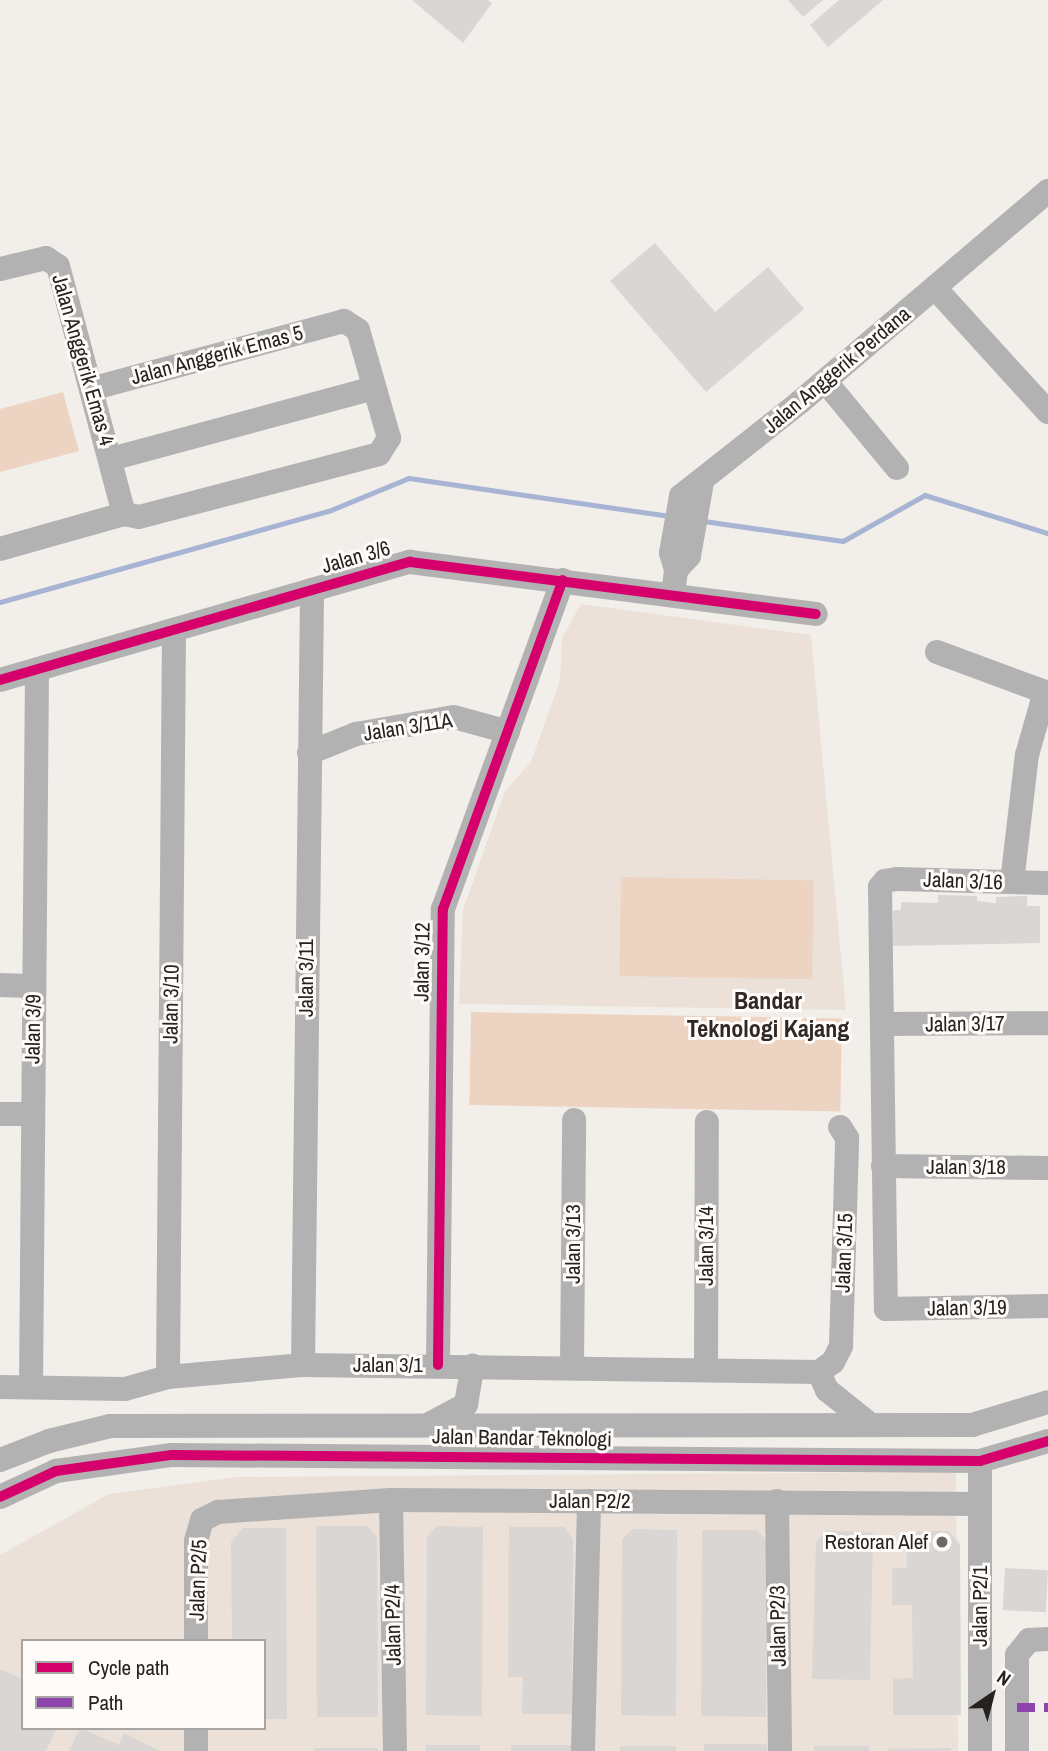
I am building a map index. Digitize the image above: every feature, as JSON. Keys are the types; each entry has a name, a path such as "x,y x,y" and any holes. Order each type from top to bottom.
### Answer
{"street":[{"name":"Jalan Anggerik Perdana","path":"673,595 678,560 695,493 1046,195"},
{"name":"Jalan Anggerik Emas 4","path":"0,268 46,258 58,266 124,514"},
{"path":"935,288 1048,412"},
{"name":"Jalan Anggerik Emas 5","path":"91,389 344,321 358,330 374,388"},
{"path":"825,381 897,468"},
{"path":"0,549 124,514 139,517 379,454 388,438 374,388 111,459"},
{"name":"Jalan 3/6","path":"0,680 410,562 816,614"},
{"name":"Jalan 3/12","path":"438,1366 443,909 563,580"},
{"name":"Jalan 3/11","path":"303,1365 312,590"},
{"name":"Jalan 3/10","path":"168,1377 174,630"},
{"path":"937,652 1047,692 1027,755 1012,882"},
{"name":"Jalan 3/9","path":"31,1387 37,670"},
{"name":"Jalan 3/11A","path":"309,753 356,734 454,717 508,732"},
{"name":"Jalan 3/16","path":"882,1024 880,887 885,881 897,879 1048,883"},
{"path":"0,985 34,986"},
{"name":"Jalan 3/17","path":"882,1024 1048,1023"},
{"path":"882,1024 883,1166"},
{"path":"0,1114 32,1114"},
{"name":"Jalan 3/13","path":"572,1367 574,1120"},
{"name":"Jalan 3/14","path":"706,1369 707,1122"},
{"name":"Jalan 3/15","path":"819,1372 833,1362 841,1346 847,1138 840,1127"},
{"name":"Jalan 3/18","path":"883,1166 1048,1168"},
{"name":"Jalan 3/19","path":"883,1166 886,1308 1048,1306"},
{"name":"Jalan 3/1","path":"0,1387 125,1389 168,1377 303,1365 819,1372"},
{"path":"428,1425 466,1404 473,1366"},
{"path":"819,1372 827,1390 871,1425"},
{"name":"Jalan Bandar Teknologi","path":"0,1460 49,1441 110,1426 972,1425 1048,1402"},
{"path":"380,1425 373,1437 388,1456"},
{"name":"Jalan Bandar Teknologi","path":"0,1497 56,1471 172,1455 980,1461 1048,1441"},
{"name":"Jalan P2/1","path":"980,1461 980,1751"},
{"name":"Jalan P2/2","path":"202,1520 218,1512 391,1500 980,1504"},
{"name":"Jalan P2/4","path":"391,1500 395,1751"},
{"path":"583,1751 589,1501"},
{"name":"Jalan P2/3","path":"777,1501 780,1751"},
{"name":"Jalan P2/5","path":"196,1639 196,1541 202,1520"},
{"path":"1017,1751 1017,1655 1029,1640 1048,1639"},
{"path":"196,1730 197,1751"}],"shaded area":[{"path":"63,392 79,451 0,472 0,409"},
{"path":"581,604 811,635 846,1010 459,1004 463,910 505,791 531,762 560,680 562,638"},
{"path":"621,877 814,880 812,979 619,976"},
{"path":"471,1012 842,1018 840,1111 469,1105"},
{"path":"956,1472 958,1751 0,1751 0,1555 109,1494 237,1477"}],"building":[{"path":"412,0 488,0 492,3 463,43"},
{"path":"788,0 823,0 803,17"},
{"path":"839,0 883,0 828,47 810,25"},
{"path":"655,243 715,312 768,267 804,309 706,392 610,281"},
{"path":"938,895 977,896 977,901 996,903 996,897 1027,896 1027,906 1040,906 1040,943 892,946 893,910 901,910 901,902 938,903"},
{"path":"316,1526 367,1526 377,1537 378,1717 317,1717"},
{"path":"437,1526 483,1527 482,1716 426,1715 427,1537"},
{"path":"509,1527 565,1527 573,1540 572,1714 522,1714 523,1677 508,1677"},
{"path":"243,1528 286,1528 287,1719 266,1719 266,1639 232,1639 231,1542"},
{"path":"633,1529 677,1530 676,1716 621,1715 622,1539"},
{"path":"702,1530 757,1530 767,1541 766,1717 701,1716"},
{"path":"827,1531 873,1532 870,1680 812,1679 816,1542"},
{"path":"906,1531 948,1531 960,1544 961,1715 893,1715 893,1679 913,1678 912,1605 892,1605 892,1568 907,1568"},
{"path":"1005,1568 1048,1570 1046,1612 1003,1610"},
{"path":"0,1669 21,1678 21,1730 56,1730 46,1751 0,1751"},
{"path":"79,1730 85,1730 119,1745 124,1733 160,1751 69,1751"},
{"path":"704,1744 767,1744 767,1751 704,1751"},
{"path":"426,1745 480,1745 480,1751 426,1751"},
{"path":"511,1745 573,1745 573,1751 511,1751"},
{"path":"620,1746 676,1746 676,1751 620,1751"},
{"path":"814,1746 869,1746 869,1751 814,1751"},
{"path":"314,1748 378,1748 378,1751 314,1751"},
{"path":"951,1748 951,1751 889,1751 889,1749"}],"waterway":[{"path":"0,602 331,510 409,478 671,516"},
{"path":"704,521 843,541 925,495 1048,533"}],"marked path":[{"path":"1017,1707 1048,1707"}],"cycle path":[{"path":"0,680 410,562 816,614"},
{"path":"438,1365 443,909 563,580"},
{"path":"0,1497 56,1471 172,1455 980,1461 1048,1441"}],"place":[{"name":"Restoran Alef","path":"942,1542"}],"district":[{"name":"Bandar Teknologi Kajang","path":"768,1015"}]}
